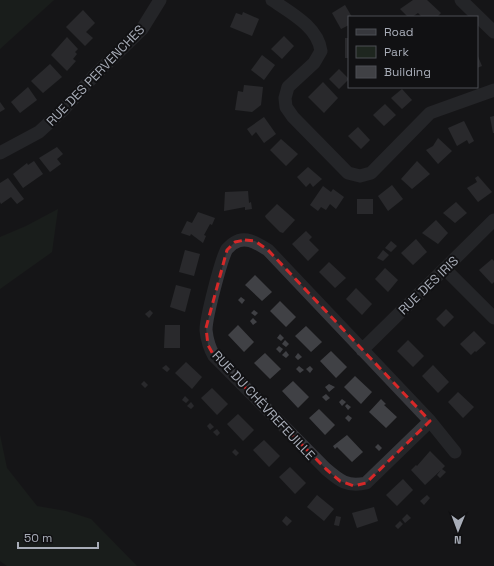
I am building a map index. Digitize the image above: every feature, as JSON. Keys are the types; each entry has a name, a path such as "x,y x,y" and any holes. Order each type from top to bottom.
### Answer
{"street":[{"name":"RUE DES PERVENCHES","path":"0,153 39,132 63,110 142,29 160,0"},
{"path":"273,0 306,24 320,40 321,51 314,62 288,87 285,98 286,107 293,117 348,173 360,176 371,173 430,113 494,90"},
{"path":"461,0 478,16"},
{"path":"478,16 494,32"},
{"name":"RUE DES IRIS","path":"362,350 494,220"},
{"name":"RUE DU CHÈVREFEUILLE","path":"430,421 366,483 354,486 340,481 326,469 214,356 208,344 206,328 215,287 227,250 235,242 245,240 255,241 261,246 430,421 455,452"},
{"path":"445,269 491,317 494,318"}],"highlighted area":[{"path":"245,240 255,241 268,250 430,421 366,483 354,486 340,481 326,469 214,356 208,345 206,328 227,250 235,242"}],"green space":[{"path":"0,0 54,0 0,49"},
{"path":"58,209 52,252 0,289 0,237 26,226"},
{"path":"0,435 7,468 37,506 66,511 91,519 137,566 7,566 0,561"}],"building":[{"path":"413,0 427,0 441,13 438,16 421,16 418,13 414,16 407,16 400,9"},
{"path":"345,5 351,16 348,16 348,26 341,29 332,13"},
{"path":"83,10 95,23 86,32 93,38 85,46 66,27"},
{"path":"243,12 259,19 252,36 230,27 236,13 242,15"},
{"path":"284,36 294,46 282,59 271,49"},
{"path":"67,37 78,49 75,52 77,54 73,59 76,61 67,71 51,55"},
{"path":"345,38 348,38 348,58 345,58"},
{"path":"262,55 275,65 264,80 251,70"},
{"path":"478,56 482,66 478,68"},
{"path":"50,64 62,77 43,93 31,81"},
{"path":"339,69 348,78 348,80 339,89 329,79"},
{"path":"323,82 338,98 324,113 308,97"},
{"path":"244,85 263,87 261,105 252,112 235,110 238,91 243,92"},
{"path":"28,87 37,100 20,113 11,102"},
{"path":"402,89 412,100 402,109 391,98"},
{"path":"0,102 5,109 0,112"},
{"path":"385,104 396,115 384,126 373,115"},
{"path":"494,116 494,133 493,133 490,117"},
{"path":"264,117 276,134 264,143 256,132 252,136 247,129"},
{"path":"464,121 474,141 469,144 467,140 457,146 448,128"},
{"path":"358,127 370,140 361,149 348,136"},
{"path":"438,138 452,151 438,164 426,150 433,146"},
{"path":"281,139 298,154 286,166 270,150"},
{"path":"57,147 63,154 57,159 61,164 50,172 39,158"},
{"path":"34,161 43,174 23,188 13,174 27,163 28,165"},
{"path":"417,161 430,174 412,189 401,179"},
{"path":"308,167 322,179 313,187 310,183 306,187 297,177"},
{"path":"478,176 492,192 478,202 467,188 477,182 475,178"},
{"path":"8,178 24,199 17,204 11,197 1,204 0,202 0,183"},
{"path":"392,185 403,199 388,211 378,196"},
{"path":"323,186 331,192 333,189 344,197 336,209 330,204 326,210 321,207 318,211 310,205"},
{"path":"248,191 249,203 251,202 252,209 245,210 245,207 224,211 225,192"},
{"path":"357,199 373,199 373,214 357,214"},
{"path":"456,202 467,213 455,223 443,213"},
{"path":"277,204 295,220 283,233 280,232 265,216"},
{"path":"198,212 215,218 212,225 210,224 204,235 206,236 203,243 191,234 190,236 181,233 187,221 192,223"},
{"path":"436,220 448,233 438,244 422,233"},
{"path":"306,231 312,237 309,240 319,250 308,261 292,244"},
{"path":"416,239 427,252 413,265 401,253"},
{"path":"391,241 397,246 391,252 385,248"},
{"path":"185,250 200,254 194,276 179,272"},
{"path":"383,250 389,255 383,261 377,258"},
{"path":"492,259 494,261 494,282 492,284 479,270"},
{"path":"329,262 346,278 335,288 319,272"},
{"path":"385,268 398,280 388,292 375,279"},
{"path":"255,275 272,292 262,301 245,285"},
{"path":"176,285 191,289 185,312 170,307"},
{"path":"356,288 372,304 362,315 346,299"},
{"path":"241,297 245,300 242,304 238,300"},
{"path":"280,301 296,317 286,327 270,311"},
{"path":"446,309 454,317 444,327 436,319"},
{"path":"150,310 153,313 149,318 145,314"},
{"path":"254,310 258,313 255,316 251,313"},
{"path":"253,318 257,322 253,325 250,321"},
{"path":"165,325 180,325 180,348 164,348"},
{"path":"238,325 254,342 244,352 228,335"},
{"path":"306,326 322,342 311,352 295,336"},
{"path":"474,331 486,343 471,355 460,344"},
{"path":"280,334 284,338 281,341 277,338"},
{"path":"285,340 289,344 286,347 282,344"},
{"path":"408,340 424,356 413,367 397,351"},
{"path":"279,346 283,349 280,353 276,349"},
{"path":"286,351 289,355 286,358 282,355"},
{"path":"331,351 347,367 336,378 320,361"},
{"path":"265,353 281,369 270,379 254,363"},
{"path":"298,353 302,357 298,360 295,357"},
{"path":"186,362 202,377 192,389 175,373"},
{"path":"166,365 170,369 167,372 162,368"},
{"path":"433,365 449,382 438,393 422,376"},
{"path":"299,366 304,370 300,373 296,369"},
{"path":"310,366 313,369 310,373 306,369"},
{"path":"355,376 372,392 361,404 344,387"},
{"path":"144,381 148,385 145,388 141,384"},
{"path":"293,381 309,397 298,408 282,391"},
{"path":"329,384 335,387 329,392 325,387"},
{"path":"212,388 228,404 217,415 201,398"},
{"path":"458,392 474,407 463,418 448,402"},
{"path":"326,394 330,398 326,401 322,397"},
{"path":"185,396 189,400 186,403 182,400"},
{"path":"342,399 346,402 342,406 339,402"},
{"path":"381,399 386,404 384,405 397,417 386,428 369,412"},
{"path":"191,402 194,406 191,409 187,406"},
{"path":"347,404 351,407 348,410 345,406"},
{"path":"319,409 335,425 325,435 309,418"},
{"path":"238,414 254,430 243,441 227,424"},
{"path":"348,415 352,418 349,422 345,418"},
{"path":"210,423 214,427 210,430 207,426"},
{"path":"217,429 220,433 217,436 213,432"},
{"path":"347,435 363,452 352,462 337,447 335,449 333,446"},
{"path":"264,440 280,456 269,467 253,450"},
{"path":"378,444 382,448 379,451 375,447"},
{"path":"235,449 239,453 236,456 232,452"},
{"path":"430,451 445,466 442,469 446,472 440,478 437,475 441,470 425,485 411,470 416,465 417,466"},
{"path":"290,467 306,483 295,494 279,477"},
{"path":"403,479 413,490 397,506 386,495"},
{"path":"317,495 334,509 324,521 307,507"},
{"path":"427,495 430,498 424,505 420,501"},
{"path":"374,507 378,521 357,528 352,513"},
{"path":"407,514 411,518 405,523 402,519"},
{"path":"286,516 292,521 287,526 282,521"},
{"path":"336,516 341,517 339,526 334,525"},
{"path":"400,521 403,524 398,529 395,526"}]}
